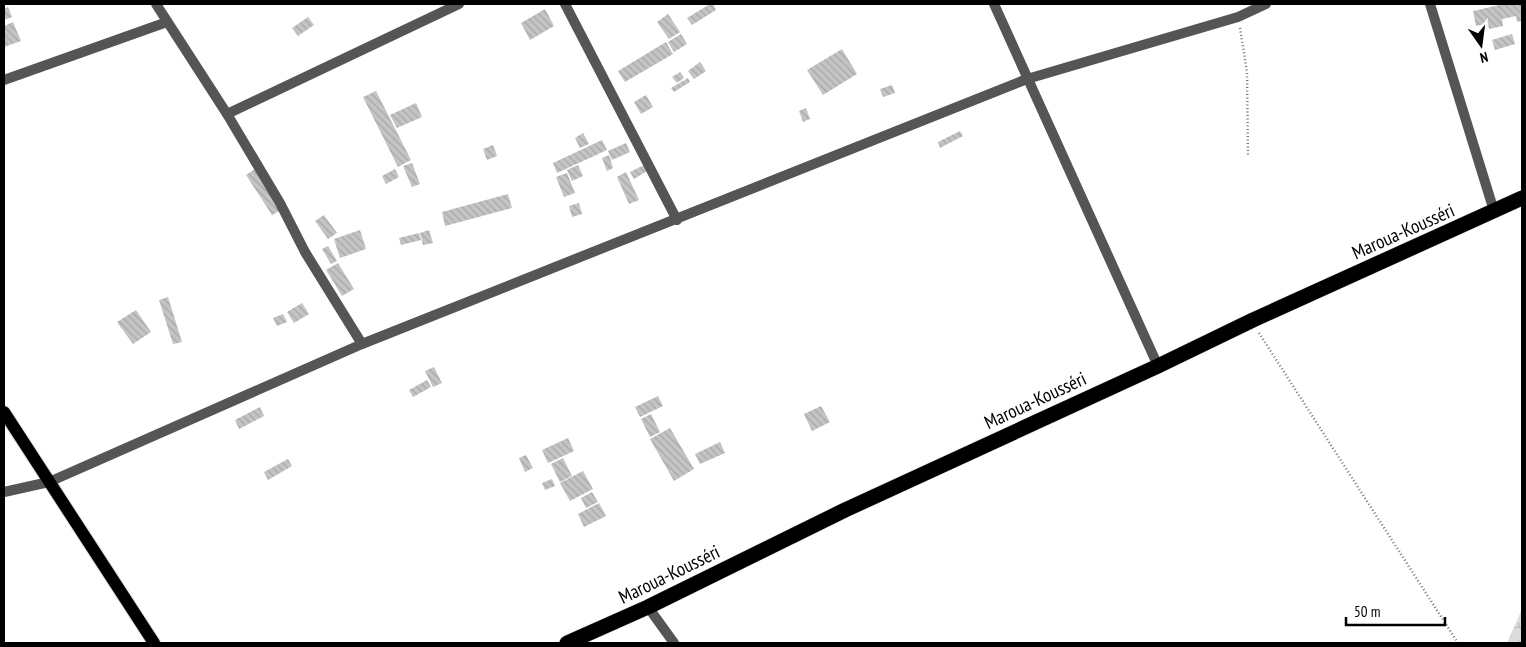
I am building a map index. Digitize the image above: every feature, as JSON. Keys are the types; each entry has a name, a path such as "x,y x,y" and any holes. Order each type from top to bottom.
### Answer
{"highway":[{"name":"Maroua-Kousséri","path":"567,643 648,607 845,510 1158,366 1252,320 1522,198"}],"main road":[{"path":"4,412 154,643"}],"street":[{"path":"156,4 227,114 280,203 305,252 362,344"},
{"path":"227,114 459,4"},
{"path":"565,4 677,220"},
{"path":"994,4 1158,366"},
{"path":"4,492 49,482 362,344 1028,79 1238,17 1266,4"},
{"path":"1430,4 1494,212"},
{"path":"4,80 167,22"},
{"path":"648,607 674,643"}],"path":[{"path":"1238,17 1247,72 1248,156"},
{"path":"1252,320 1458,643"}],"green space":[{"path":"1522,609 1522,643 1507,643"}],"building":[{"path":"713,4 716,10 692,25 687,18"},
{"path":"1504,4 1521,4 1522,21 1517,22 1516,16 1502,19 1503,26 1489,29 1488,23 1476,26 1473,11"},
{"path":"8,7 12,17 4,20 4,9"},
{"path":"545,9 554,26 530,40 521,23"},
{"path":"668,14 680,32 669,39 657,22"},
{"path":"308,17 314,25 298,36 292,28"},
{"path":"13,22 21,41 4,47 4,26"},
{"path":"681,34 687,44 674,52 668,42"},
{"path":"1512,34 1515,44 1495,50 1492,40"},
{"path":"666,42 673,54 625,82 618,71"},
{"path":"842,49 857,74 823,95 807,70"},
{"path":"700,62 706,71 694,79 688,71"},
{"path":"680,72 684,78 677,83 672,77"},
{"path":"688,78 690,82 674,92 671,88"},
{"path":"892,85 895,93 883,97 880,89"},
{"path":"376,91 411,160 398,167 363,97"},
{"path":"646,95 653,107 641,114 634,102"},
{"path":"416,103 422,117 397,128 390,115"},
{"path":"806,108 810,119 803,122 799,111"},
{"path":"960,131 963,136 940,148 938,142"},
{"path":"583,133 589,144 580,148 575,138"},
{"path":"602,140 607,150 557,173 553,163"},
{"path":"626,143 630,152 612,160 608,151"},
{"path":"493,145 497,156 487,160 483,149"},
{"path":"609,155 613,168 607,171 602,158"},
{"path":"412,163 420,184 412,187 403,166"},
{"path":"578,165 583,176 572,181 567,170"},
{"path":"644,165 647,171 634,179 630,172"},
{"path":"255,169 281,210 272,215 246,175"},
{"path":"395,169 399,177 386,184 382,176"},
{"path":"626,172 639,200 629,204 617,177"},
{"path":"567,173 575,193 564,197 556,177"},
{"path":"508,194 512,208 445,226 442,212"},
{"path":"579,203 582,214 572,217 569,206"},
{"path":"324,215 337,233 328,239 315,221"},
{"path":"360,230 366,249 340,258 334,239"},
{"path":"429,230 433,243 423,245 420,233"},
{"path":"419,233 421,240 401,245 399,238"},
{"path":"328,246 337,261 331,264 322,249"},
{"path":"338,263 354,289 342,296 326,270"},
{"path":"168,297 182,342 173,344 159,300"},
{"path":"302,303 309,314 294,323 287,312"},
{"path":"136,310 151,332 133,344 117,322"},
{"path":"283,314 287,322 277,326 273,318"},
{"path":"434,367 442,383 433,387 425,371"},
{"path":"427,380 431,387 413,397 409,390"},
{"path":"658,396 663,406 640,417 635,407"},
{"path":"821,406 830,422 812,431 804,414"},
{"path":"260,407 264,416 239,429 235,420"},
{"path":"651,414 660,432 650,437 641,419"},
{"path":"670,428 694,469 674,481 650,439"},
{"path":"568,438 574,451 548,463 542,450"},
{"path":"720,442 725,453 700,464 695,454"},
{"path":"526,455 533,468 525,472 519,458"},
{"path":"563,458 572,476 560,482 551,464"},
{"path":"288,459 292,466 268,480 264,472"},
{"path":"583,471 593,489 570,501 560,483"},
{"path":"552,479 555,486 545,490 542,483"},
{"path":"592,492 598,502 586,508 581,498"},
{"path":"599,503 606,516 584,527 578,514"}]}
